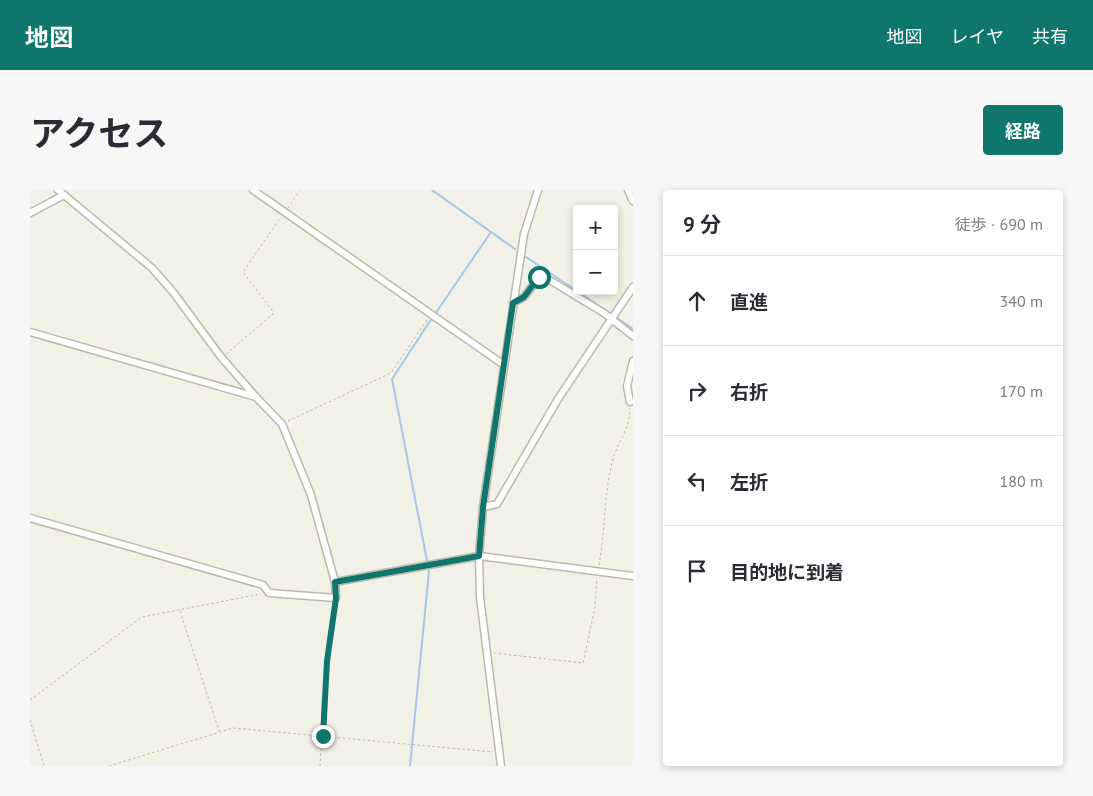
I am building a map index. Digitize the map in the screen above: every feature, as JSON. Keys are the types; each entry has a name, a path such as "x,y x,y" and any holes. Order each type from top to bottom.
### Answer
{"street":[{"path":"30,518 263,585 269,593 336,598 335,582 311,495 282,424 221,358 173,292 152,268 58,190"},
{"path":"253,190 504,365"},
{"path":"501,766 501,753 480,597 479,556 483,507 524,234 538,190"},
{"path":"628,190 633,201"},
{"path":"30,213 64,195"},
{"path":"513,303 524,297 539,277 542,276 612,319 633,336"},
{"path":"483,507 497,504 558,399 633,286"},
{"path":"30,332 256,398"},
{"path":"630,402 627,386 633,362"},
{"path":"335,582 479,556 633,576"}],"path":[{"path":"221,358 273,314 272,310 243,272 300,190"},
{"path":"282,424 392,373 430,315"},
{"path":"487,653 583,663 595,606 597,572 612,462 624,436 630,416 630,402"},
{"path":"30,700 142,617 269,593"},
{"path":"320,766 327,661 336,598"},
{"path":"180,610 220,731"},
{"path":"30,720 44,766"},
{"path":"109,766 233,728 501,753"}],"waterway":[{"path":"432,190 515,249"},
{"path":"435,314 491,232"},
{"path":"526,257 573,288"},
{"path":"583,295 633,329"},
{"path":"410,766 429,571 392,379 432,318"}],"route":[{"path":"323,736 327,661 336,598 335,582 479,556 483,507 513,303 524,297 539,277"}]}
